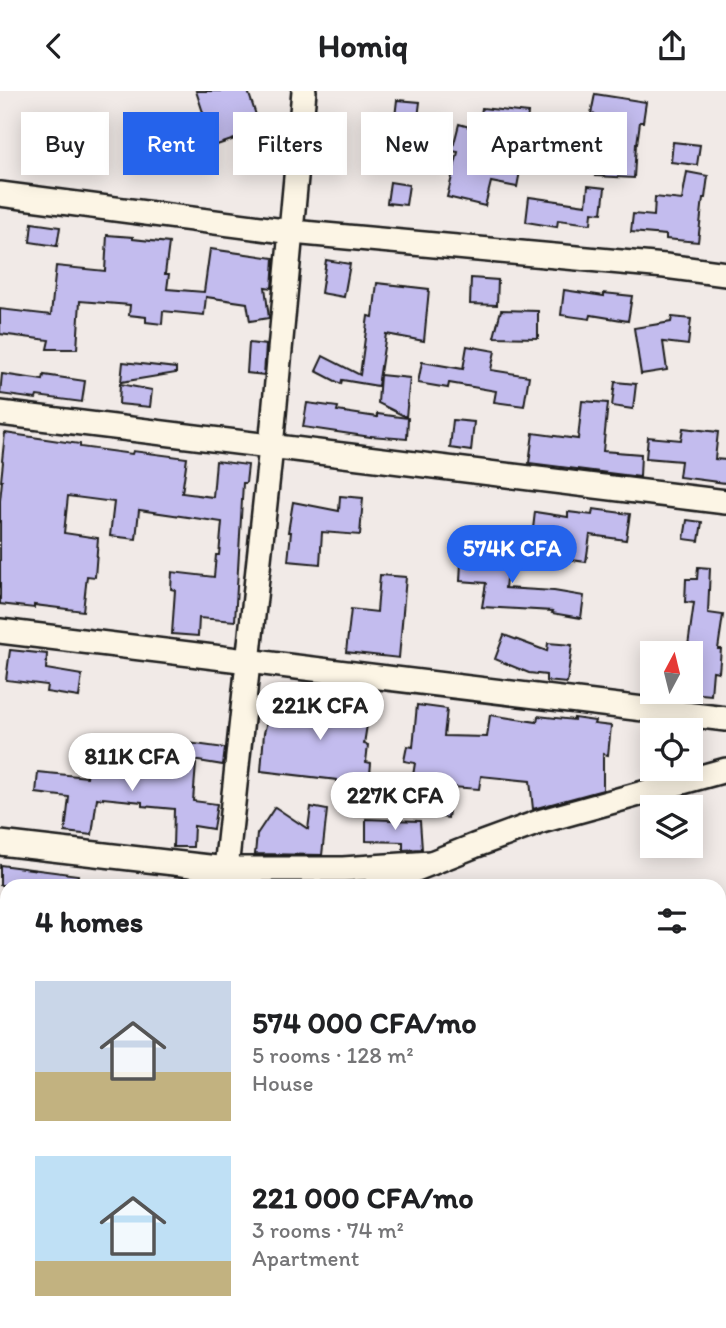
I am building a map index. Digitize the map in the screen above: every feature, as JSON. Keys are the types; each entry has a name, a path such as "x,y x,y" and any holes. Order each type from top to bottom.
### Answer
{"street":[{"path":"223,877 271,447 304,91"},
{"path":"0,194 292,232 726,274"},
{"path":"0,413 726,502"},
{"path":"0,631 726,719"},
{"path":"391,879 542,821 726,770"},
{"path":"0,843 223,877 431,863"}],"building":[{"path":"196,91 248,91 255,112 233,112 233,140 219,144 219,112 203,112"},
{"path":"595,94 646,102 636,144 634,178 595,176 627,175 627,112 591,112"},
{"path":"397,100 420,102 419,112 396,112"},
{"path":"482,108 519,112 481,112"},
{"path":"459,124 467,126 467,175 519,175 517,187 491,182 485,206 447,197 458,152 453,151"},
{"path":"673,142 700,145 697,165 671,162"},
{"path":"687,172 708,176 698,242 666,239 666,235 631,232 633,214 654,216 655,197 682,200"},
{"path":"390,182 409,185 406,205 387,203"},
{"path":"588,186 605,188 602,213 592,212 591,224 558,220 557,227 526,222 529,197 586,205"},
{"path":"32,223 60,227 57,246 30,242"},
{"path":"107,235 169,243 165,274 169,274 167,289 204,292 210,249 274,258 272,288 265,287 269,318 250,321 247,303 206,297 204,315 163,311 162,324 146,322 146,317 129,315 130,305 80,301 77,349 47,349 49,340 0,334 0,309 51,315 56,266 105,271"},
{"path":"326,260 350,264 344,297 321,293"},
{"path":"471,278 498,280 497,305 470,304"},
{"path":"377,283 429,289 424,341 386,334 378,386 342,380 341,384 316,371 323,356 360,375 368,316 373,317"},
{"path":"564,290 604,296 604,293 632,296 628,321 591,315 590,319 561,315"},
{"path":"501,310 538,311 538,338 494,337"},
{"path":"672,317 691,319 688,345 663,342 667,370 641,374 634,328 671,322"},
{"path":"249,343 266,345 264,375 247,373"},
{"path":"467,346 495,351 491,370 529,376 524,406 494,402 496,391 449,383 448,388 418,383 422,362 463,369"},
{"path":"123,362 176,368 176,373 121,382"},
{"path":"2,374 43,380 44,375 85,381 82,402 0,394"},
{"path":"380,375 410,378 406,417 378,403"},
{"path":"615,382 636,384 633,409 612,406"},
{"path":"120,384 152,390 150,407 119,404"},
{"path":"582,401 608,403 603,451 641,454 640,477 529,463 533,433 578,439"},
{"path":"307,403 338,407 337,411 377,417 377,414 408,418 407,439 371,437 303,427"},
{"path":"453,420 474,422 471,451 450,448"},
{"path":"683,428 718,432 715,459 726,460 726,483 679,477 681,461 646,458 648,437 681,440"},
{"path":"5,433 80,444 80,447 187,458 182,493 213,497 216,461 248,465 246,483 243,483 235,621 199,618 198,636 172,634 175,590 171,589 172,572 214,577 222,522 139,510 136,539 110,536 114,502 68,496 64,533 98,538 95,577 87,576 83,611 0,604 0,501"},
{"path":"340,496 363,498 360,535 322,532 320,564 288,561 291,532 288,532 293,502 339,511"},
{"path":"593,509 630,514 626,540 590,535 586,562 530,554 535,512 568,517 568,512 592,515"},
{"path":"687,520 702,522 699,541 684,539"},
{"path":"462,545 509,552 505,588 584,596 581,618 552,613 553,611 482,607 486,583 460,581"},
{"path":"698,567 710,568 708,613 723,615 718,649 721,649 719,672 713,671 711,695 704,694 704,641 689,641 694,603 685,602 686,579 697,579"},
{"path":"380,575 406,577 399,658 346,652 351,609 377,612"},
{"path":"504,635 547,651 548,643 572,645 567,683 546,681 546,675 529,673 495,659"},
{"path":"10,650 47,654 46,669 82,675 79,697 46,692 47,685 6,680"},
{"path":"275,692 318,696 318,693 342,694 369,698 364,744 368,745 366,762 371,763 367,808 335,806 337,780 261,771 264,733"},
{"path":"417,705 447,709 444,736 487,737 490,715 537,722 538,716 574,718 611,726 608,755 603,754 603,790 533,809 530,781 481,776 479,789 452,787 448,818 417,814 420,789 411,788 415,763 404,761 407,746 413,747"},
{"path":"188,743 225,748 223,765 186,759"},
{"path":"91,753 112,756 111,761 150,766 151,758 196,764 193,801 217,804 213,829 194,826 193,847 173,847 174,809 142,806 142,802 97,798 92,835 65,832 69,797 36,793 38,772 87,777"},
{"path":"275,807 308,829 311,807 327,810 322,855 255,854 257,834"},
{"path":"366,819 420,821 422,849 403,850 403,842 366,841"},
{"path":"0,865 78,875 78,879 0,879"}]}
